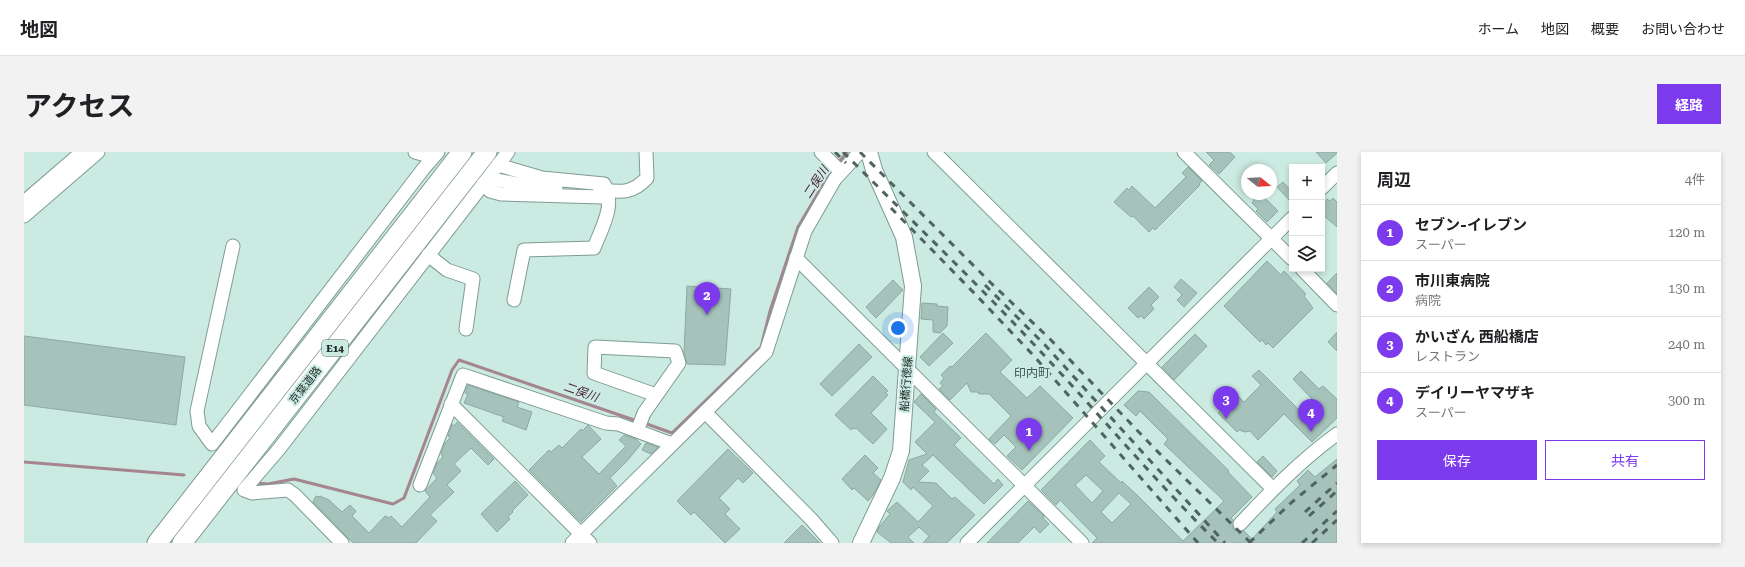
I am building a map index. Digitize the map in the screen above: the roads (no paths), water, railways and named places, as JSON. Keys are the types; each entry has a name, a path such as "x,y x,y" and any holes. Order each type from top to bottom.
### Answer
{"highway":[{"name":"京葉道路","path":"157,543 462,152"},
{"name":"京葉道路","path":"182,543 493,159"}],"main road":[{"name":"船橋行徳線","path":"861,543 899,460 904,426 913,298 912,274 904,237 874,170 869,152"}],"street":[{"path":"24,202 82,152"},
{"path":"24,216 98,152"},
{"path":"233,246 197,411 199,426 212,444 434,154 415,152"},
{"path":"493,159 508,152"},
{"path":"488,182 522,186 629,191 648,178 646,152"},
{"path":"821,152 841,172"},
{"path":"451,404 581,540 672,444 766,352 805,230 835,178 860,152"},
{"path":"934,152 1273,489"},
{"path":"1184,152 1289,256"},
{"path":"342,543 296,495 288,490 252,493 245,491 428,255 488,182 493,159"},
{"path":"493,159 542,178 604,184 608,191 610,207 594,248 524,250 514,300"},
{"path":"1325,185 1337,173"},
{"path":"967,543 1289,221"},
{"path":"428,255 447,270 473,279 466,329"},
{"path":"796,258 1082,543"},
{"path":"1305,272 1337,305"},
{"path":"637,431 644,413 656,396 679,363 675,351 595,347 594,373 656,396"},
{"path":"420,485 463,375 637,431 672,444"},
{"path":"705,412 832,543"},
{"path":"1240,524 1273,489 1311,454 1337,434"}],"waterway":[{"name":"二俣川","path":"838,163 847,152"},
{"name":"二俣川","path":"644,423 672,433 761,347 770,311 798,227 824,183 834,170"},
{"name":"二俣川","path":"255,483 268,484 294,479 393,504 404,498 452,370 459,360 637,421"},
{"path":"24,462 184,475"}],"tunnel":[{"path":"1223,543 1240,524"}],"railway":[{"path":"835,152 846,163"},
{"path":"843,152 1017,326 1172,496 1218,543"},
{"path":"860,152 990,282 1050,339 1155,449 1251,543"},
{"path":"891,208 1034,356 1198,543"},
{"path":"985,285 1045,345 1225,543"},
{"path":"1249,543 1292,502 1337,465"},
{"path":"1305,512 1337,483"},
{"path":"1309,516 1337,491"},
{"path":"1302,543 1337,511"},
{"path":"1312,543 1337,520"}],"place":[{"name":"市川東病院","path":"707,315"},
{"name":"かいざん 西船橋店","path":"1226,419"},
{"name":"デイリーヤマザキ","path":"1311,432"},
{"name":"セブン-イレブン","path":"1029,451"}],"district":[{"name":"印内町","path":"1032,373"}]}
